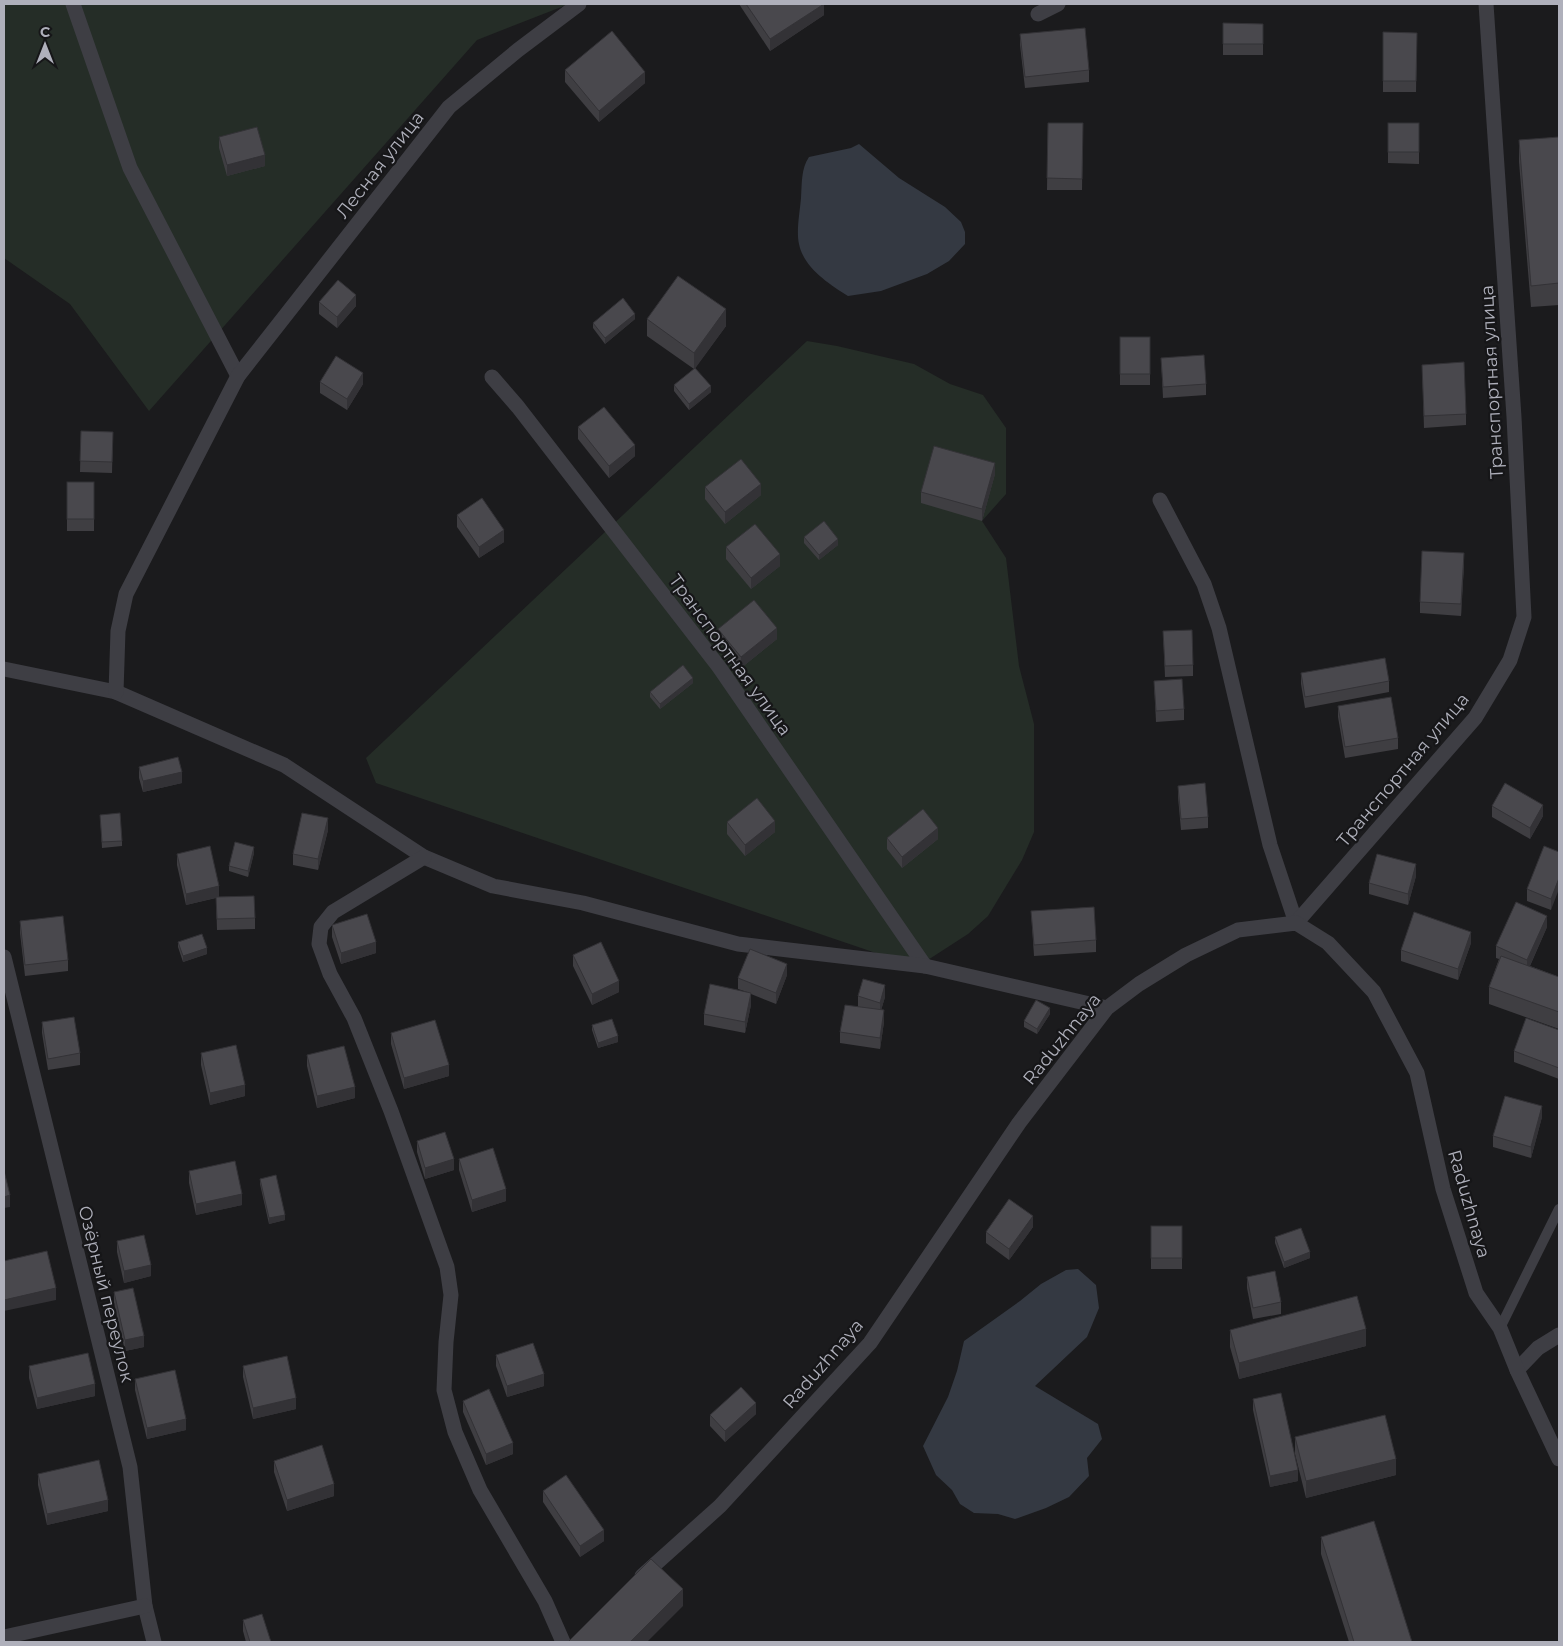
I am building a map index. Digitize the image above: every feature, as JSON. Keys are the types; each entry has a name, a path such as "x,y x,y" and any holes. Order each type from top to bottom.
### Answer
{"street":[{"path":"73,4 130,168 238,376"},
{"name":"Лесная улица","path":"116,692 118,631 126,594 238,376 449,107 518,50 579,4"},
{"path":"1038,14 1058,4"},
{"name":"Транспортная улица","path":"1296,923 1475,718 1510,660 1524,617 1514,418 1486,4"},
{"name":"Транспортная улица","path":"492,377 518,407 719,667 924,966"},
{"path":"1160,500 1204,584 1219,628 1270,845 1296,923"},
{"path":"4,668 116,692 284,765 424,857 493,886 584,903 738,944 924,966 1107,1008"},
{"path":"424,857 333,912 320,927 319,944 330,974 354,1018 391,1111 446,1267 451,1295 446,1342 444,1390 455,1432 480,1490 569,1640"},
{"name":"Raduzhnaya","path":"633,1584 720,1506 870,1343 1019,1123 1107,1008 1139,984 1186,955 1238,930 1296,923 1328,943 1374,992 1417,1073 1443,1189 1476,1293 1500,1328 1517,1370 1559,1459"},
{"name":"Озёрный переулок","path":"4,957 130,1467 145,1606 154,1642"},
{"path":"1517,1370 1538,1348 1559,1335"},
{"path":"4,1637 145,1606"}],"lane":[{"path":"1500,1328 1559,1209"}],"shaded area":[{"path":"4,4 569,4 477,40 149,411 70,304 4,258"},
{"path":"859,144 899,178 945,207 961,222 965,232 965,244 949,261 927,274 881,291 848,296 825,281 806,261 799,244 798,227 802,176 809,157 851,148"},
{"path":"807,341 914,364 950,384 983,395 1006,428 1006,494 982,521 1006,558 1019,666 1034,724 1034,832 1022,860 988,916 968,934 917,967 376,783 366,758"},
{"path":"1078,1269 1096,1285 1099,1308 1087,1337 1035,1386 1098,1424 1102,1439 1087,1458 1089,1476 1069,1497 1046,1508 1015,1519 998,1514 974,1513 960,1504 952,1490 936,1475 923,1446 948,1397 957,1371 964,1341 1041,1284 1066,1270"}],"building":[{"path":"746,4 824,4 770,39"},
{"path":"1223,23 1263,24 1263,44 1223,44"},
{"path":"1085,28 1089,70 1025,77 1020,34"},
{"path":"612,31 645,72 599,111 565,70"},
{"path":"1383,32 1417,33 1416,81 1383,81"},
{"path":"1048,123 1083,123 1082,179 1047,178"},
{"path":"1388,123 1419,123 1419,152 1388,152"},
{"path":"257,127 265,155 227,165 219,137"},
{"path":"1559,137 1559,283 1531,286 1519,140"},
{"path":"678,276 726,309 694,353 647,319"},
{"path":"338,280 356,295 337,317 319,302"},
{"path":"623,298 635,314 605,338 593,323"},
{"path":"1120,337 1150,337 1150,374 1120,374"},
{"path":"1204,355 1206,384 1163,387 1161,358"},
{"path":"336,356 363,373 347,399 320,382"},
{"path":"1464,362 1466,414 1424,416 1422,365"},
{"path":"695,368 711,386 689,404 674,385"},
{"path":"604,407 635,445 609,466 578,427"},
{"path":"81,431 113,432 112,462 80,461"},
{"path":"934,446 995,463 982,509 921,492"},
{"path":"741,459 761,484 725,512 705,487"},
{"path":"67,482 94,482 94,519 67,519"},
{"path":"482,498 504,530 479,547 457,515"},
{"path":"824,521 838,539 819,555 804,537"},
{"path":"755,524 780,554 751,578 726,547"},
{"path":"1422,551 1464,553 1461,604 1420,602"},
{"path":"754,600 777,628 741,657 718,629"},
{"path":"1192,630 1193,665 1165,666 1163,631"},
{"path":"1385,658 1389,681 1305,697 1301,673"},
{"path":"683,665 693,678 660,704 650,692"},
{"path":"1182,679 1184,709 1156,711 1154,681"},
{"path":"1391,697 1398,738 1345,747 1338,706"},
{"path":"178,757 182,772 143,781 139,767"},
{"path":"1205,783 1208,817 1181,819 1178,786"},
{"path":"1505,783 1543,805 1530,828 1492,806"},
{"path":"757,798 775,821 745,845 727,822"},
{"path":"923,809 938,828 902,857 887,838"},
{"path":"120,813 122,841 102,842 100,815"},
{"path":"302,813 328,818 318,859 293,854"},
{"path":"235,842 254,847 248,871 229,866"},
{"path":"210,846 219,886 186,894 177,854"},
{"path":"1544,846 1559,852 1559,878 1551,899 1527,889"},
{"path":"1377,854 1416,864 1408,894 1369,883"},
{"path":"254,896 255,918 217,919 216,897"},
{"path":"1516,902 1547,916 1527,960 1496,946"},
{"path":"1094,907 1096,940 1034,945 1031,911"},
{"path":"1414,912 1471,932 1458,969 1401,950"},
{"path":"367,914 376,942 341,953 332,925"},
{"path":"63,916 68,960 25,965 20,921"},
{"path":"202,934 207,948 183,956 178,942"},
{"path":"601,942 619,981 592,994 573,955"},
{"path":"750,949 787,964 776,993 738,978"},
{"path":"1501,956 1559,977 1559,1012 1489,987"},
{"path":"863,979 885,985 880,1003 858,996"},
{"path":"710,984 751,993 745,1022 704,1014"},
{"path":"1036,1000 1050,1008 1037,1029 1024,1021"},
{"path":"845,1005 884,1010 880,1038 840,1032"},
{"path":"74,1017 80,1053 48,1059 42,1022"},
{"path":"1526,1018 1559,1030 1559,1068 1514,1051"},
{"path":"612,1019 618,1036 598,1043 592,1025"},
{"path":"435,1020 449,1065 404,1078 391,1033"},
{"path":"236,1045 245,1085 210,1093 201,1053"},
{"path":"344,1046 355,1087 317,1096 307,1055"},
{"path":"1505,1096 1542,1106 1531,1147 1493,1136"},
{"path":"445,1132 454,1159 425,1168 417,1141"},
{"path":"493,1148 506,1189 472,1200 459,1159"},
{"path":"235,1161 242,1194 196,1204 189,1171"},
{"path":"4,1171 10,1195 4,1197"},
{"path":"276,1175 285,1215 269,1218 260,1179"},
{"path":"1009,1199 1033,1216 1009,1249 986,1232"},
{"path":"1151,1226 1182,1226 1182,1258 1151,1258"},
{"path":"1301,1228 1310,1252 1284,1262 1275,1237"},
{"path":"144,1235 151,1265 124,1271 117,1241"},
{"path":"47,1251 56,1288 4,1300 4,1261"},
{"path":"1275,1271 1281,1302 1253,1308 1247,1277"},
{"path":"133,1288 144,1336 125,1340 114,1292"},
{"path":"1357,1296 1366,1329 1239,1363 1230,1330"},
{"path":"533,1343 544,1374 507,1386 496,1355"},
{"path":"88,1353 95,1384 37,1398 29,1366"},
{"path":"287,1356 296,1398 253,1408 243,1366"},
{"path":"175,1370 186,1419 147,1428 135,1379"},
{"path":"741,1387 756,1403 725,1431 710,1415"},
{"path":"489,1389 513,1443 486,1454 463,1401"},
{"path":"1281,1393 1298,1470 1270,1476 1253,1399"},
{"path":"1385,1415 1396,1459 1306,1481 1295,1437"},
{"path":"322,1445 334,1484 287,1500 274,1461"},
{"path":"99,1460 108,1500 47,1514 38,1474"},
{"path":"566,1475 604,1530 580,1546 543,1491"},
{"path":"1374,1521 1412,1642 1354,1642 1321,1537"},
{"path":"651,1559 683,1589 630,1642 568,1642"},
{"path":"262,1614 271,1642 250,1642 243,1620"}]}
